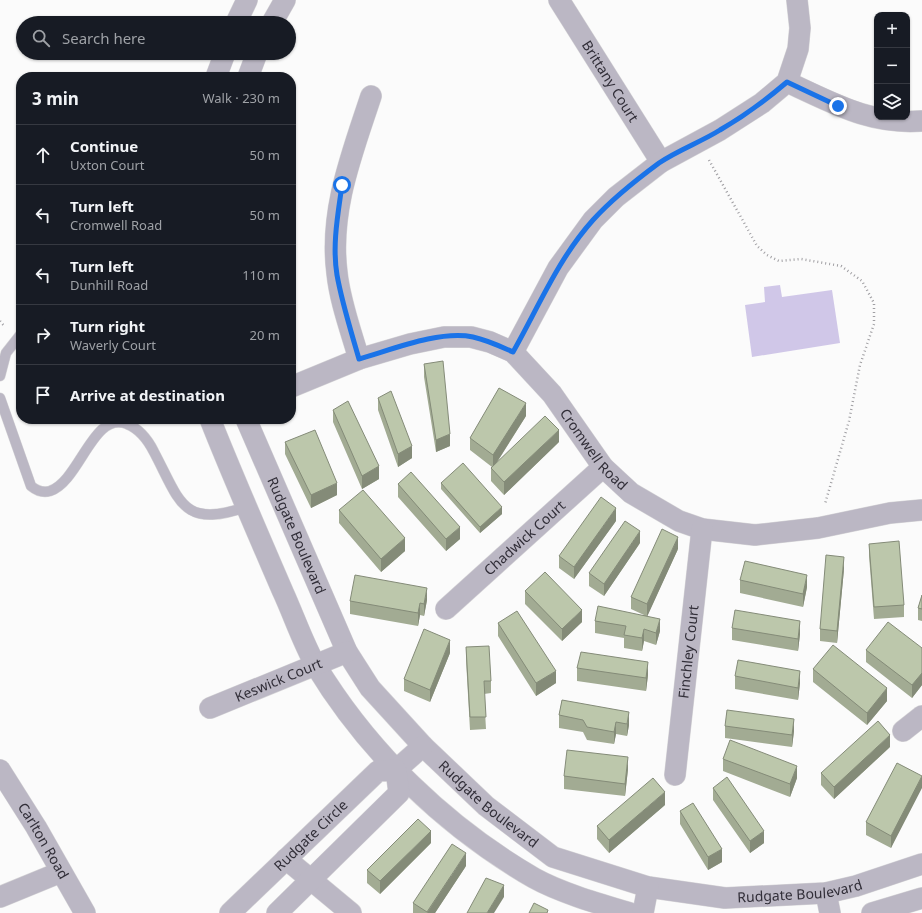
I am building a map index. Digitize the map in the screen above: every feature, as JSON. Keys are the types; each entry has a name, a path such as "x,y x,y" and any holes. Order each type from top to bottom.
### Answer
{"street":[{"path":"239,16 247,0"},
{"path":"276,16 285,0"},
{"name":"Brittany Court","path":"560,0 661,162"},
{"path":"513,352 558,268 574,244 593,220 616,197 661,162 720,130 762,103 787,82 798,49 800,28 797,0"},
{"path":"218,72 222,60"},
{"path":"250,72 254,60"},
{"path":"787,82 864,116 886,121 922,120"},
{"path":"359,359 345,310 337,273 336,231 342,185 371,96"},
{"name":"Cromwell Road","path":"296,385 359,359 444,337 471,337 490,342 513,352 552,394 603,467 631,493 679,521 702,529 755,534 818,528 890,513 922,510"},
{"path":"213,424 246,507 315,665 353,722 396,770 465,833 535,878 587,899 630,913"},
{"name":"Rudgate Boulevard","path":"248,424 276,493 347,652 370,688 423,746 486,806 553,857 648,887 725,898 828,903 856,886 922,864"},
{"name":"Chadwick Court","path":"446,609 603,467"},
{"path":"246,507 276,493"},
{"name":"Finchley Court","path":"675,775 702,529"},
{"name":"Keswick Court","path":"210,708 347,652"},
{"path":"903,731 922,716"},
{"path":"396,770 423,746"},
{"name":"Carlton Road","path":"0,770 36,827 85,913"},
{"path":"277,913 399,793 396,770"},
{"name":"Rudgate Circle","path":"230,913 378,771 396,770"},
{"path":"286,859 351,913"},
{"path":"0,897 62,872"},
{"path":"643,913 648,887"},
{"path":"872,913 922,898"}],"lane":[{"path":"0,376 6,353 16,340"},
{"path":"0,398 31,486 40,492 54,490 69,477 95,436 105,424"},
{"path":"127,424 148,440 174,492 186,508 194,513 211,516 246,507"}],"path":[{"path":"698,142 756,246 767,255 779,261 801,259 841,266 862,281 874,303 874,324 860,365 849,421 818,528"}],"shaded area":[{"path":"780,285 782,297 832,290 840,343 752,357 745,305 765,302 764,287"}],"building":[{"path":"443,361 450,434 436,440 424,364"},
{"path":"499,388 526,403 493,455 470,438"},
{"path":"391,391 412,446 398,454 378,398"},
{"path":"348,401 379,466 362,476 333,410"},
{"path":"545,416 559,430 504,482 491,468"},
{"path":"315,430 337,483 311,495 285,442"},
{"path":"463,463 502,507 480,527 441,483"},
{"path":"411,472 460,527 446,539 398,484"},
{"path":"363,490 405,538 381,559 339,510"},
{"path":"601,497 616,508 574,567 559,556"},
{"path":"625,521 640,531 604,584 589,573"},
{"path":"662,529 678,537 647,604 631,597"},
{"path":"899,541 904,605 874,607 869,544"},
{"path":"826,555 844,557 837,631 820,629"},
{"path":"745,561 807,575 803,594 740,580"},
{"path":"545,572 582,610 562,629 525,591"},
{"path":"355,575 427,588 424,604 420,603 418,613 350,601"},
{"path":"922,595 922,609 918,608"},
{"path":"598,606 660,619 656,633 644,629 642,638 624,635 626,626 595,621"},
{"path":"735,610 800,621 798,639 732,628"},
{"path":"517,611 556,671 536,683 498,623"},
{"path":"888,622 922,648 922,673 912,685 866,650"},
{"path":"424,629 450,640 430,690 404,679"},
{"path":"833,645 887,688 867,713 813,669"},
{"path":"489,646 491,681 484,681 486,717 470,717 466,647"},
{"path":"581,652 648,662 646,678 577,668"},
{"path":"738,660 800,671 798,688 735,676"},
{"path":"562,700 629,712 627,724 616,722 614,732 587,727 583,720 559,715"},
{"path":"727,710 794,719 792,735 725,726"},
{"path":"878,721 890,735 834,787 821,773"},
{"path":"730,740 797,766 790,784 723,759"},
{"path":"567,750 628,757 625,784 564,776"},
{"path":"897,763 922,776 891,836 866,822"},
{"path":"727,777 764,831 750,841 713,788"},
{"path":"653,778 665,792 609,840 597,826"},
{"path":"693,803 722,849 708,857 680,811"},
{"path":"418,819 431,831 380,881 367,870"},
{"path":"452,844 466,853 427,912 413,903"},
{"path":"486,878 504,885 487,913 467,913"},
{"path":"534,903 548,910 547,913 529,913"}],"route":[{"path":"342,185 336,231 337,273 345,310 359,359 410,344 444,337 471,337 490,342 513,352 538,308 558,268 574,244 593,220 616,197 661,162 720,130 762,103 787,82 838,106"}]}
